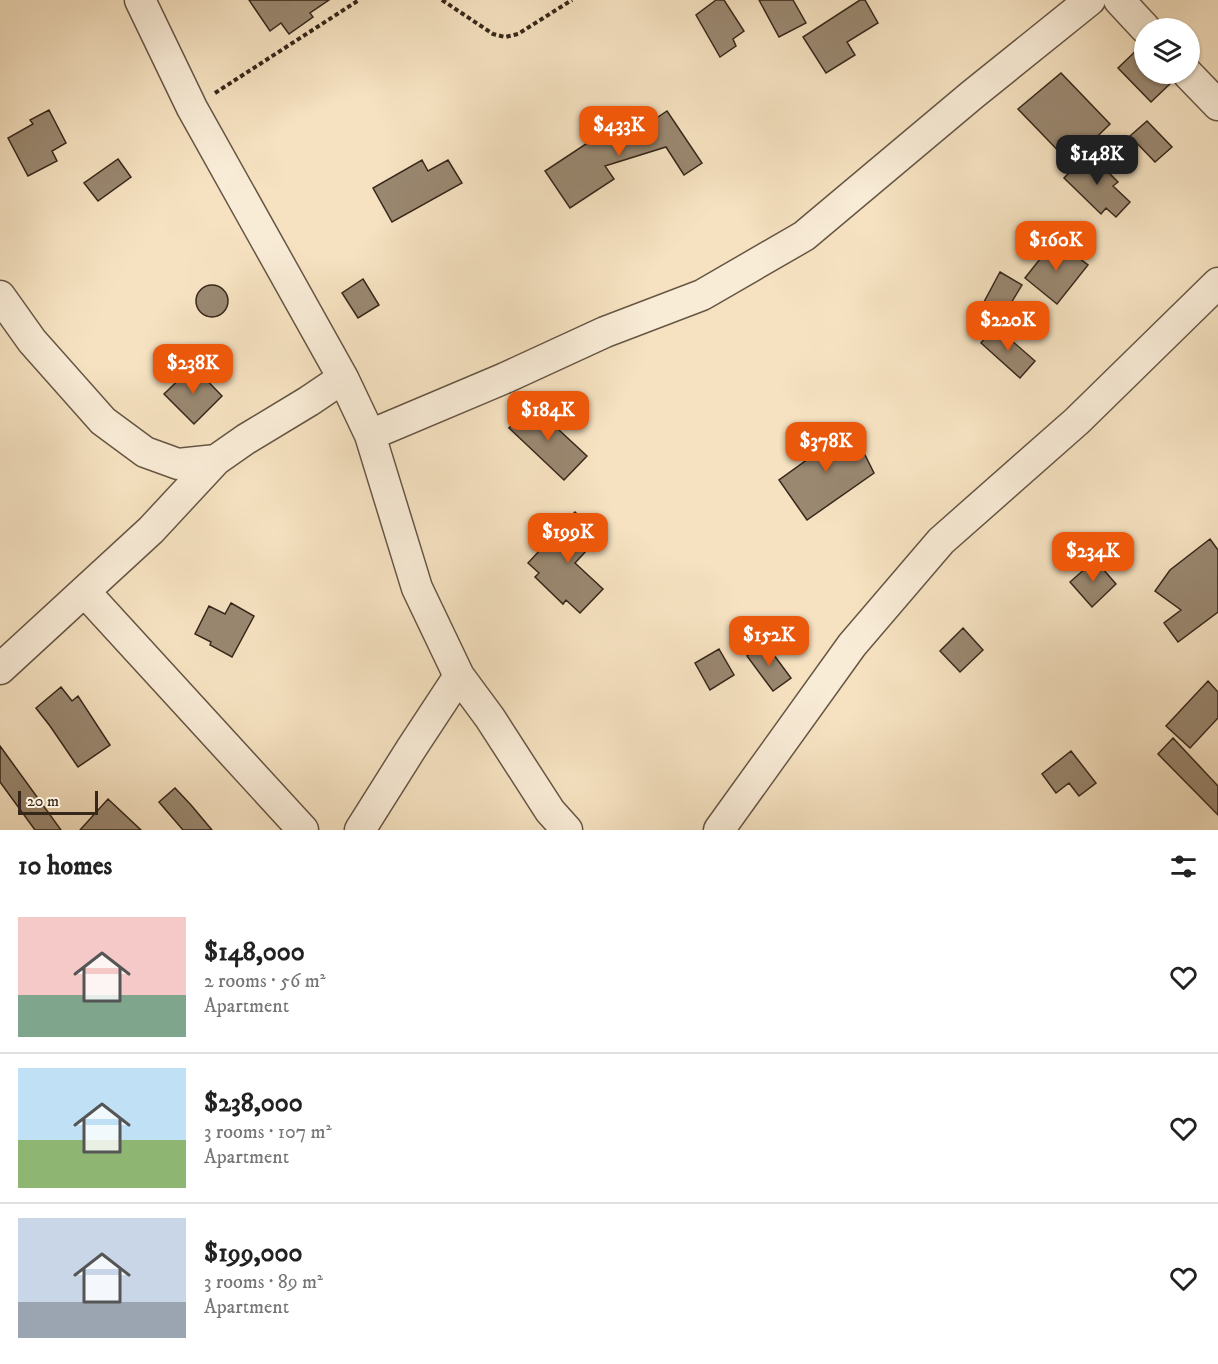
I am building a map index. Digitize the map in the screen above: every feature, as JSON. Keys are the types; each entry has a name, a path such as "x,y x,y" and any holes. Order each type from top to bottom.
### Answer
{"street":[{"path":"140,0 192,108 343,378 370,435 417,588 459,676 490,718 550,811 567,830"},
{"path":"370,435 606,332 702,295 804,236 972,95 1090,0"},
{"path":"1119,0 1136,18"},
{"path":"1198,84 1218,105"},
{"path":"719,830 852,645 941,541 1077,421 1218,283"},
{"path":"0,296 32,341 103,421 146,452 178,464 216,460"},
{"path":"0,669 151,530 216,460 343,378"},
{"path":"85,592 303,830"},
{"path":"360,830 459,676"}],"path":[{"path":"192,108 359,0"},
{"path":"442,0 493,34 505,37 518,34 572,0"}],"building":[{"path":"249,0 329,0 310,13 313,17 289,34 281,23 270,31"},
{"path":"716,0 724,0 744,31 733,39 736,46 720,57 696,15"},
{"path":"759,0 793,0 806,23 779,37"},
{"path":"860,0 865,0 878,23 847,42 855,55 826,73 803,37"},
{"path":"1134,53 1134,84 1170,84 1151,102 1118,68"},
{"path":"1061,73 1110,124 1070,163 1018,109"},
{"path":"49,110 66,143 52,151 57,161 28,176 8,138 33,124 30,120"},
{"path":"667,111 702,163 684,175 666,147 605,166 614,179 570,208 545,171 598,136 655,119"},
{"path":"1147,121 1172,147 1155,162 1130,136"},
{"path":"1089,153 1118,182 1113,186 1130,202 1116,217 1106,208 1101,214 1064,178"},
{"path":"118,159 131,177 98,201 84,183"},
{"path":"422,160 428,171 448,160 462,183 392,222 373,188"},
{"path":"1055,240 1088,265 1057,304 1025,278"},
{"path":"1000,272 1022,285 1005,313 984,302"},
{"path":"363,279 379,305 358,318 342,293"},
{"path":"212,285 224,289 228,301 224,313 212,317 200,313 196,301 200,289"},
{"path":"995,326 1035,361 1020,378 981,343"},
{"path":"193,366 222,396 194,424 164,394"},
{"path":"531,404 587,456 564,480 509,428"},
{"path":"827,428 844,446 857,439 874,473 807,520 779,480 808,459 801,447"},
{"path":"575,512 600,536 575,563 603,589 580,613 566,600 563,604 535,577 539,573 528,563"},
{"path":"1210,539 1218,550 1218,612 1178,642 1164,623 1181,610 1155,591 1170,570"},
{"path":"1095,560 1116,584 1092,607 1070,582"},
{"path":"231,603 254,616 232,657 195,634 209,606 225,614"},
{"path":"963,628 983,650 960,672 940,651"},
{"path":"765,643 791,678 773,691 747,656"},
{"path":"719,649 734,675 710,690 695,663"},
{"path":"1208,681 1218,692 1218,718 1190,748 1166,726"},
{"path":"61,687 72,701 78,696 110,745 78,767 36,708"},
{"path":"1173,738 1218,786 1218,815 1158,754"},
{"path":"0,746 61,830 35,830 0,782"},
{"path":"1071,751 1096,783 1079,796 1069,783 1056,793 1042,774"},
{"path":"175,788 212,830 183,830 159,802"},
{"path":"108,799 141,830 80,830"}]}
